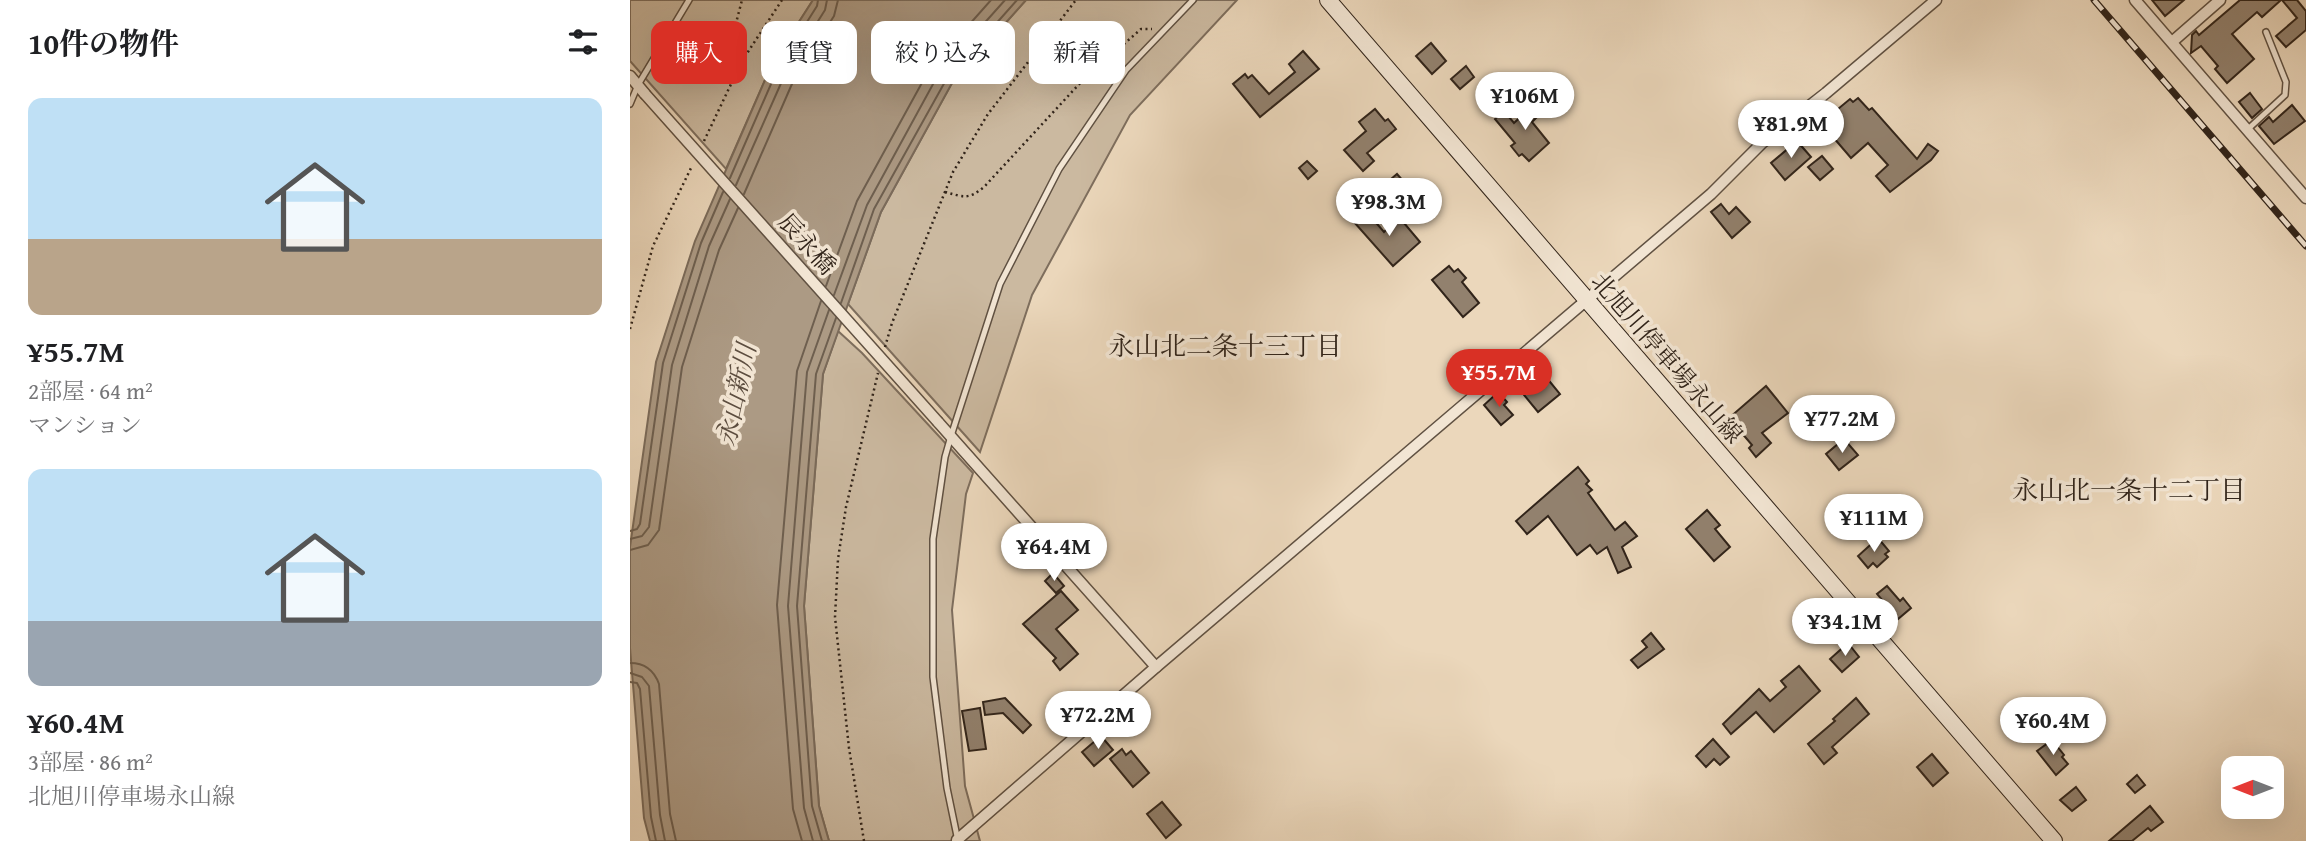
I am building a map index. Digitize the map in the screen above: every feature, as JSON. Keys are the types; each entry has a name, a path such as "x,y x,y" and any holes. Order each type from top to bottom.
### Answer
{"main road":[{"name":"北旭川停車場永山線","path":"1328,0 2054,841"}],"street":[{"path":"957,840 1711,194 1762,143 1936,0"},
{"path":"2135,0 2304,193"},
{"path":"2172,42 2220,0"},
{"name":"辰永橋","path":"630,76 1156,667"}],"lane":[{"path":"630,104 642,90 689,0"},
{"path":"957,840 947,788 933,677 933,539 945,457 1000,284 1059,169 1126,70 1193,0"},
{"path":"2248,130 2285,96 2286,82 2266,32"}],"path":[{"path":"737,21 742,0"},
{"path":"747,55 782,0"},
{"path":"882,358 892,323 953,172 988,114 1076,0"},
{"path":"945,192 965,198 984,187 1082,81 1141,29 1165,29"},
{"path":"701,146 731,84"},
{"path":"630,329 653,246 695,159"},
{"path":"864,841 849,748 835,617 838,559 846,507 879,369"}],"shaded area":[{"path":"630,0 813,0 800,21 761,21 761,84 763,84 726,169 630,61"},
{"path":"1026,0 1237,0 1130,115 1032,295 980,452 848,304 881,212 951,84 1015,84 1015,21 1007,21"},
{"path":"838,331 862,353 973,473 966,494 952,610 965,786 980,841 829,841 819,806 804,606 823,374"}],"water":[{"name":"永山新川","path":"813,0 1026,0 1007,21 871,21 871,84 951,84 881,212 823,374 804,606 819,806 829,841 650,841 644,818 630,648 630,547 656,362 695,241 763,84 857,84 857,21 800,21"}],"building":[{"path":"2152,0 2184,0 2165,16"},
{"path":"2240,0 2281,0 2262,17 2257,12 2232,34 2254,59 2227,83 2215,69 2218,66 2201,46 2191,53 2192,35 2196,31 2199,35"},
{"path":"2282,0 2297,0 2306,11 2306,30 2286,47 2276,36 2297,18"},
{"path":"1431,43 1446,61 1432,74 1416,56"},
{"path":"1303,51 1319,69 1260,117 1233,84 1245,74 1248,78 1252,75 1269,94 1295,72 1289,64"},
{"path":"1466,66 1474,77 1460,89 1451,79"},
{"path":"2250,93 2262,109 2252,118 2239,102"},
{"path":"1858,98 1869,110 1872,108 1917,159 1928,144 1938,151 1931,160 1890,192 1876,176 1888,165 1868,143 1851,158 1821,123 1850,99 1853,102"},
{"path":"1537,101 1545,109 1532,122 1549,143 1529,161 1522,154 1519,156 1511,146 1515,143 1495,119 1504,111 1514,123"},
{"path":"2292,105 2305,121 2274,144 2259,126 2269,117 2273,122"},
{"path":"1375,109 1396,129 1367,153 1374,161 1363,171 1344,150 1366,131 1359,122"},
{"path":"1797,141 1811,157 1785,180 1771,163"},
{"path":"1822,156 1833,169 1820,180 1808,167"},
{"path":"1307,161 1317,171 1308,179 1299,168"},
{"path":"1397,174 1423,204 1404,220 1378,190"},
{"path":"1721,204 1729,214 1736,207 1750,222 1732,238 1711,212"},
{"path":"1366,211 1384,232 1399,217 1420,242 1393,266 1354,222"},
{"path":"1449,266 1454,272 1458,269 1466,278 1462,282 1479,303 1463,317 1432,280"},
{"path":"1546,377 1560,394 1538,412 1524,395"},
{"path":"1766,386 1788,413 1762,433 1771,443 1756,457 1749,448 1752,445 1729,418"},
{"path":"1500,394 1507,402 1504,405 1513,415 1501,425 1484,405"},
{"path":"1844,439 1858,455 1839,470 1826,454"},
{"path":"1578,467 1589,481 1586,484 1592,490 1588,493 1615,530 1625,522 1637,536 1622,547 1631,567 1618,573 1607,547 1597,554 1590,545 1577,555 1548,516 1527,534 1516,521"},
{"path":"1707,510 1720,525 1715,529 1730,547 1714,561 1686,529"},
{"path":"1878,538 1889,551 1885,554 1888,557 1877,567 1873,563 1868,568 1858,556"},
{"path":"1053,573 1064,586 1056,593 1045,581"},
{"path":"1887,586 1900,601 1903,598 1911,608 1898,619 1877,594"},
{"path":"1061,591 1078,610 1056,629 1078,654 1060,670 1053,661 1056,658 1023,624"},
{"path":"1651,633 1664,649 1638,668 1631,660 1647,647 1642,641"},
{"path":"1848,643 1859,657 1842,672 1830,659"},
{"path":"1799,666 1820,691 1774,732 1756,712 1731,734 1723,724 1759,689 1770,701 1786,687 1781,681"},
{"path":"1005,698 1031,725 1023,733 1003,713 985,715 983,702"},
{"path":"1856,698 1869,714 1832,747 1837,753 1824,764 1808,744"},
{"path":"980,708 986,749 969,751 962,711"},
{"path":"1101,736 1113,750 1094,766 1082,752"},
{"path":"1713,739 1729,757 1720,765 1714,759 1706,767 1696,756"},
{"path":"2052,740 2068,764 2056,775 2037,751"},
{"path":"1122,749 1126,755 1131,751 1149,773 1133,787 1110,759"},
{"path":"1932,754 1948,773 1933,786 1917,767"},
{"path":"2137,775 2145,785 2135,793 2127,784"},
{"path":"2076,787 2086,800 2072,811 2060,800"},
{"path":"1162,802 1181,825 1166,838 1147,814"},
{"path":"2150,806 2163,822 2151,831 2148,828 2132,841 2109,841"}],"railway":[{"path":"2094,0 2306,246"}],"district":[{"name":"永山北二条十三丁目","path":"1225,346"},
{"name":"永山北一条十二丁目","path":"2129,490"}]}
